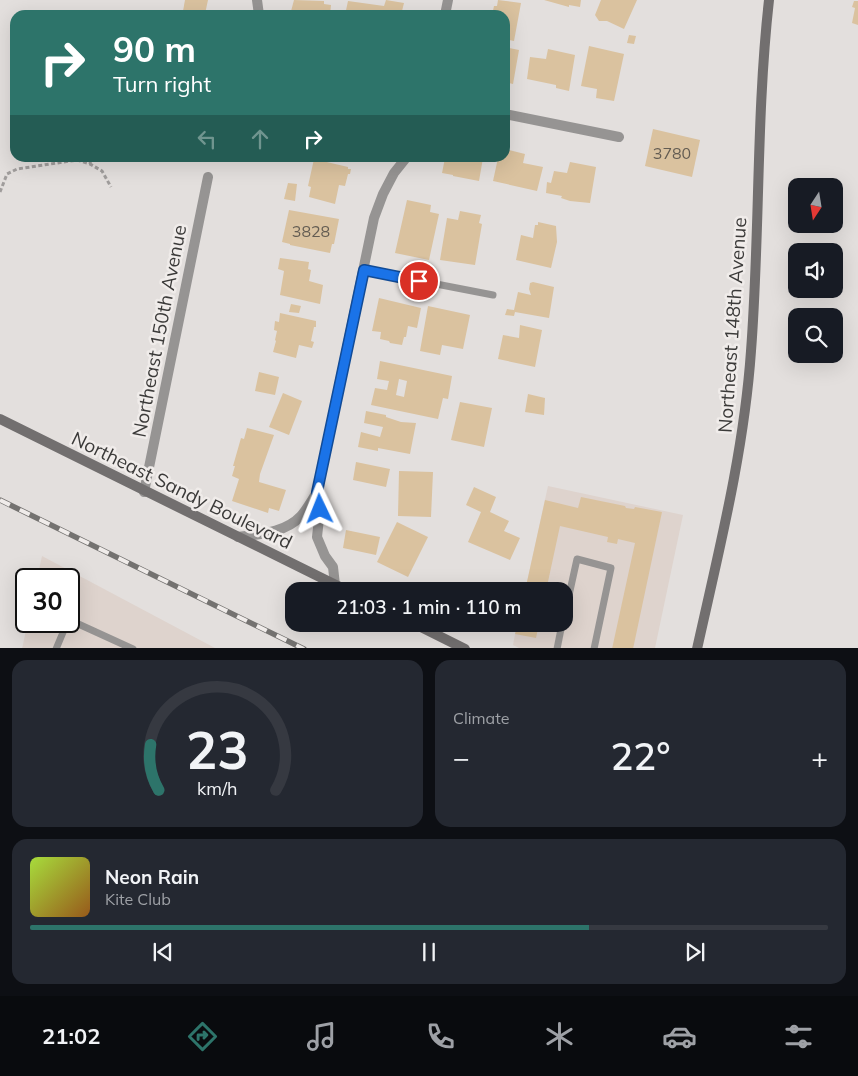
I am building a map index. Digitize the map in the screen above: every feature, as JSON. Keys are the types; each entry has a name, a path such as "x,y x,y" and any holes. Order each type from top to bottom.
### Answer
{"main road":[{"name":"Northeast 148th Avenue","path":"697,648 721,541 745,417 751,351 769,0"},
{"name":"Northeast Sandy Boulevard","path":"0,419 329,582"},
{"path":"432,632 465,648"}],"street":[{"path":"510,115 619,137"},
{"path":"238,537 275,531 288,526 302,515 317,492 374,218 383,194 394,173 403,162"},
{"name":"Northeast 150th Avenue","path":"144,492 208,176"},
{"path":"317,492 320,509 317,537 332,567 334,582"}],"lane":[{"path":"364,270 493,295"},
{"path":"572,582 577,559 611,568 594,648"},
{"path":"56,648 64,630 74,622 133,648"},
{"path":"557,648 560,632"}],"path":[{"path":"0,192 7,174 17,169 64,162"},
{"path":"84,162 102,171 111,187"}],"shaded area":[{"path":"548,486 683,515 655,648 519,648 513,645 515,632 573,632 573,582 527,582"},
{"path":"42,556 65,568 39,568"},
{"path":"80,576 215,648 22,648 25,633 80,633"}],"building":[{"path":"185,0 208,0 206,10 183,10"},
{"path":"294,0 324,1 324,4 331,5 330,10 291,10"},
{"path":"386,0 404,3 402,10 346,10 348,1 384,6"},
{"path":"498,0 521,3 514,41 510,40 510,10 493,10 494,6 497,6"},
{"path":"544,0 581,0 580,7 569,5 569,7"},
{"path":"601,0 637,0 624,29 607,21 599,21 595,15"},
{"path":"854,1 858,1 858,25 852,23 855,8 852,7"},
{"path":"629,35 636,36 634,44 627,43"},
{"path":"589,46 624,54 614,101 596,98 597,89 581,86"},
{"path":"510,48 519,50 513,84 510,83"},
{"path":"548,49 575,55 569,91 556,88 556,85 527,79 530,57 546,59"},
{"path":"653,129 700,140 692,177 645,166"},
{"path":"510,150 525,154 523,163 543,167 537,191 493,181 497,162 510,162"},
{"path":"313,162 327,162 351,169 345,186 339,185 335,204 309,197 311,187 308,186"},
{"path":"444,162 482,162 479,181 442,173"},
{"path":"570,162 596,167 590,203 570,201 561,198 562,196 546,193 547,182 551,183 554,171 567,173"},
{"path":"288,183 297,184 295,201 284,199"},
{"path":"407,200 431,205 430,212 439,214 429,260 395,253"},
{"path":"289,210 339,219 334,244 332,244 330,253 282,242"},
{"path":"460,211 481,215 479,223 482,224 475,265 440,260 447,218 458,220"},
{"path":"538,222 556,226 557,242 551,268 516,260 521,235 533,238 535,225 538,225"},
{"path":"280,258 309,262 308,269 311,270 309,281 323,285 320,304 280,295 284,271 278,269"},
{"path":"530,283 554,287 549,318 515,312 514,316 505,315 507,309 514,310 518,292 531,295 529,289"},
{"path":"379,298 421,308 417,328 408,326 402,345 380,339 381,332 372,331"},
{"path":"291,304 301,306 299,313 289,312"},
{"path":"428,306 470,315 463,349 442,345 440,355 420,351"},
{"path":"280,313 316,321 311,341 314,342 312,348 299,345 296,358 273,352 277,331 274,330 275,321 279,322"},
{"path":"520,325 542,330 535,367 498,359 503,335 519,338"},
{"path":"380,361 452,376 448,399 443,398 438,419 371,405 375,388 387,390 389,381 377,379","holes":["399,379 407,381 404,397 396,395"]},
{"path":"259,372 279,377 275,395 255,391"},
{"path":"283,393 302,401 289,435 269,427"},
{"path":"528,394 545,398 544,415 525,412"},
{"path":"460,402 492,408 484,447 451,440"},
{"path":"366,411 386,415 386,417 401,422 416,423 410,454 378,448 378,451 358,447 361,432 380,437 383,427 364,423"},
{"path":"247,428 274,435 259,482 286,490 279,511 269,508 268,513 232,501 239,479 232,476 235,466 233,466 241,438 244,439"},
{"path":"356,462 390,469 386,487 353,480"},
{"path":"399,471 433,472 431,517 398,516"},
{"path":"474,487 496,497 490,512 509,521 504,531 520,538 510,560 468,542 481,512 466,505"},
{"path":"581,497 625,506 626,508 634,509 635,507 662,512 633,648 612,648 635,543 618,539 617,544 607,542 608,537 560,526 548,582 527,582 545,500 578,508"},
{"path":"397,522 428,537 408,577 377,562"},
{"path":"346,530 380,537 376,555 343,548"},
{"path":"516,632 537,632 536,638 515,634"}],"railway":[{"path":"0,500 302,648"}],"route":[{"path":"320,509 317,492 364,270 419,281"}]}
